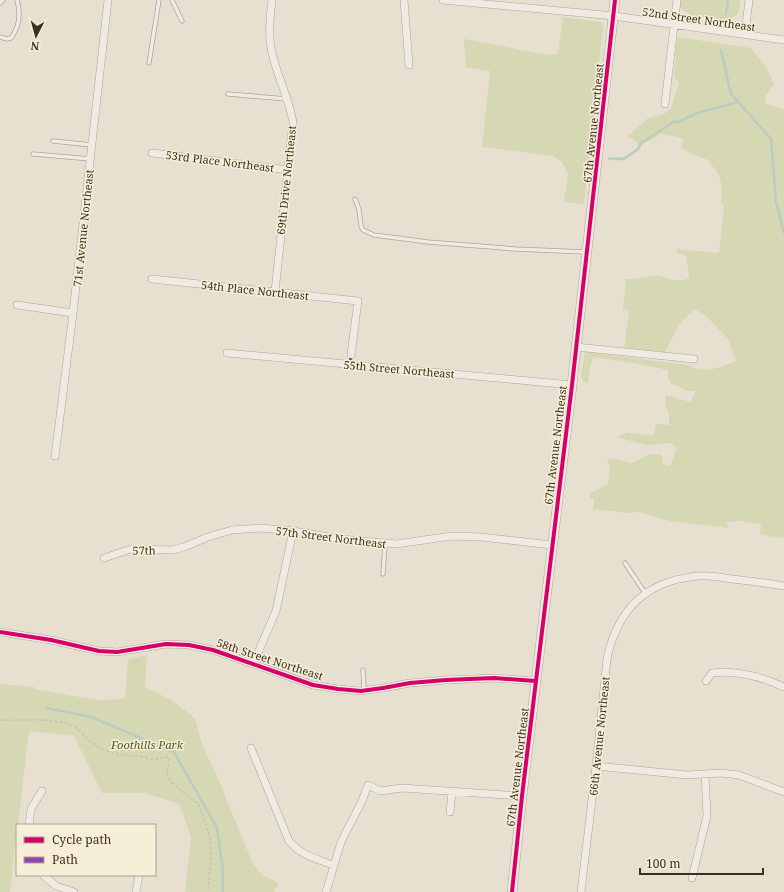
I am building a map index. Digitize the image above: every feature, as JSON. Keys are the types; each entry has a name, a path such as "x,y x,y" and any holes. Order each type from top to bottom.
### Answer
{"street":[{"name":"71st Avenue Northeast","path":"55,456 91,159 108,0"},
{"name":"69th Drive Northeast","path":"272,0 270,27 271,52 291,108 293,122 275,292"},
{"path":"404,0 409,65"},
{"name":"52nd Street Northeast","path":"443,0 515,3 784,40"},
{"name":"67th Avenue Northeast","path":"512,892 522,796 572,385 615,0"},
{"path":"666,104 677,0"},
{"path":"745,34 749,0"},
{"name":"53rd Place Northeast","path":"152,153 288,170"},
{"name":"54th Place Northeast","path":"152,279 358,301 351,355"},
{"path":"17,305 73,313"},
{"path":"576,347 694,359"},
{"name":"55th Street Northeast","path":"227,353 572,385"},
{"name":"57th Street Northeast","path":"184,548 208,537 232,530 261,528 385,544 396,544 452,536 481,537 552,545"},
{"path":"253,664 276,611 293,531"},
{"name":"57th","path":"104,558 131,549 169,550 184,548"},
{"name":"66th Avenue Northeast","path":"581,892 607,659 610,646 621,620 631,605 645,592 664,583 687,577 708,576 784,586"},
{"name":"58th Street Northeast","path":"0,632 51,640 105,652 117,652 166,644 189,645 213,650 313,685 338,689 364,690 410,683 494,678 536,681"},
{"path":"706,681 712,673 721,672 758,677 784,687"},
{"path":"251,748 289,841 295,849 305,855 333,865"},
{"path":"596,766 687,775 721,773 739,775 784,792"},
{"path":"692,878 707,816 705,775"},
{"path":"326,892 341,842 362,801 368,785 380,791 402,788 452,792 482,792 522,796"},
{"path":"29,824 31,809 42,791"},
{"path":"450,812 452,792"},
{"path":"44,876 56,886 74,892"},
{"path":"136,892 139,876"}],"lane":[{"path":"0,4 3,0"},
{"path":"0,36 6,39 11,38 18,27 20,17 18,0"},
{"path":"149,63 159,0"},
{"path":"172,0 182,21"},
{"path":"228,94 288,99"},
{"path":"53,141 92,145"},
{"path":"32,154 91,159"},
{"path":"355,199 359,209 361,226 363,230 374,235 515,249 587,252"},
{"path":"383,574 385,544"},
{"path":"626,563 645,592"},
{"path":"363,670 364,690"}],"path":[{"path":"0,720 36,720 72,725 85,735 92,743 105,751 156,759 168,757 170,760 167,774 171,782 198,803 210,836 211,860 208,892"}],"green space":[{"path":"679,0 740,0 739,13 730,20 722,21 693,16 678,7"},
{"path":"563,17 601,22 603,27 584,204 564,202 568,174 562,162 553,156 482,147 490,71 466,67 464,39 549,55 558,54"},
{"path":"677,37 751,48 767,68 774,84 765,97 766,104 783,109 784,111 784,538 760,535 761,524 739,521 726,522 729,528 670,521 639,512 629,513 593,509 594,499 590,498 591,493 608,484 610,467 607,461 612,458 632,463 650,454 661,454 663,465 670,466 677,448 671,443 646,445 616,437 627,433 654,435 656,424 669,425 669,415 665,405 666,395 690,402 696,391 686,391 679,386 671,384 668,379 668,370 593,357 588,383 583,382 581,376 585,352 689,365 706,370 724,366 736,361 728,339 707,317 695,309 680,323 665,352 624,348 629,311 623,309 626,279 658,276 678,281 685,280 689,278 686,255 677,253 677,249 719,253 724,205 721,204 722,188 719,175 708,160 682,148 683,138 662,134 644,143 640,149 623,160 609,160 609,157 627,156 634,152 639,144 628,136 648,118 664,114 671,108 679,83 674,76"},
{"name":"Foothills Park","path":"147,655 145,687 171,700 196,719 203,747 217,776 252,862 262,875 279,883 274,892 185,892 191,837 179,804 145,793 102,793 74,736 29,731 18,824 16,824 10,892 0,892 0,684 34,687 34,689 97,700 125,699 128,659"}],"waterway":[{"path":"726,14 728,0"},
{"path":"721,50 731,94 771,139 776,201 784,233"},
{"path":"609,159 624,159 638,149 640,144 673,122 678,122 697,113 738,102"},
{"path":"46,708 91,717 174,752 217,828 223,871 223,892"}],"marked path":[{"path":"350,364 351,355"}],"cycle path":[{"path":"512,892 522,796 572,385 615,0"},
{"path":"0,632 51,640 99,651 117,652 166,644 189,645 213,650 313,685 338,689 361,691 410,683 494,678 536,681"}]}
